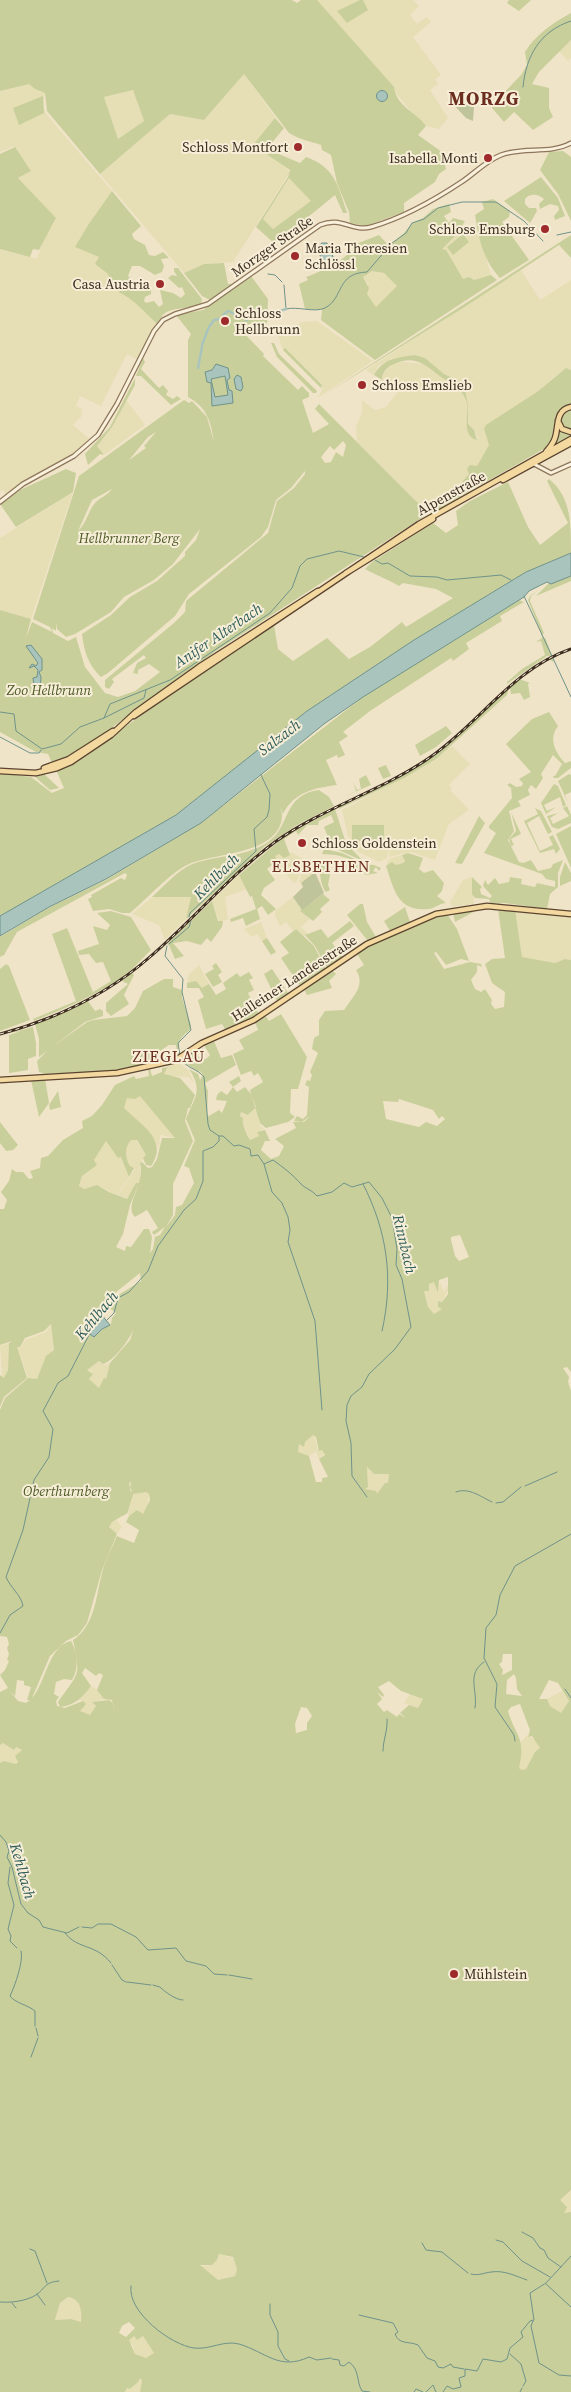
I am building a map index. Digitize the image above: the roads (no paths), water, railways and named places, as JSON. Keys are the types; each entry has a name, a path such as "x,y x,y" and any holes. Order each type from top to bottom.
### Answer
{"main road":[{"path":"546,455 554,440 562,411 571,408"},
{"path":"558,420 562,429 571,432"},
{"name":"Alpenstraße","path":"0,769 30,773 57,768 84,754 198,667 434,518 533,464 571,439"},
{"name":"Alpenstraße","path":"346,573 425,520 571,443"},
{"name":"Halleiner Landesstraße","path":"0,1080 117,1073 159,1065 180,1057 202,1043 254,1020 367,944 429,917 448,911 487,906 571,914"}],"street":[{"name":"Morzger Straße","path":"0,502 26,483 68,460 91,442 111,416 156,328 171,316 208,304 320,225 337,221 359,228 373,227 434,198 498,156 521,150 556,149 571,143"},
{"path":"544,468 546,455"},
{"path":"533,464 551,473 571,464"}],"water":[{"path":"382,90 388,96 382,102 376,96"},
{"path":"322,243 327,243 334,259 332,263 322,264 318,246"},
{"path":"216,364 228,368 230,378 227,380 229,390 232,391 233,403 212,406 211,383 207,382 205,372 212,370","holes":["225,376 228,395 215,397 211,379"]},
{"path":"237,375 241,377 243,387 241,391 236,389 234,379"},
{"name":"Salzach","path":"571,553 571,576 551,584 547,582 529,591 524,597 363,697 324,724 201,823 106,879 49,907 0,936 0,916 176,815 307,711 414,640 526,572"},
{"path":"31,645 42,659 42,670 39,672 41,677 40,693 34,686 33,678 37,677 38,670 34,666 29,668 32,664 36,666 38,663 26,646"},
{"path":"101,1314 110,1325 102,1329 94,1337 87,1332 88,1323"}],"waterway":[{"path":"523,87 527,65 536,46 551,31 571,21"},
{"path":"284,285 286,309 316,310 325,308 331,304 345,281 357,273 367,272 392,243 406,233 412,223 424,219 438,208 462,202 496,202 524,221 543,241"},
{"path":"557,235 571,232"},
{"path":"268,274 275,275 282,282"},
{"path":"273,313 286,309"},
{"path":"223,315 228,311"},
{"path":"229,311 234,314"},
{"path":"246,320 268,312"},
{"path":"209,327 214,320 219,319"},
{"path":"202,345 208,329"},
{"path":"198,368 202,347"},
{"name":"Anifer Alterbach","path":"0,712 14,714 16,731 42,749 61,744 80,727 104,718 110,704 170,680 270,613 292,588 300,566 307,559 339,551 364,557"},
{"name":"Anifer Alterbach","path":"375,560 382,564 388,563 410,576 437,577 447,580 501,575 511,580"},
{"path":"524,596 571,697"},
{"name":"Anifer Alterbach","path":"104,718 144,698 146,690"},
{"path":"0,737 30,753 39,753 41,750"},
{"name":"Kehlbach","path":"189,917 190,913 256,851 254,829 267,817 269,810 270,794 261,775"},
{"name":"Kehlbach","path":"169,944 189,927 191,921"},
{"name":"Kehlbach","path":"167,946 165,956 183,979 182,992 191,1030 178,1043 180,1056"},
{"name":"Kehlbach","path":"107,1320 114,1313 118,1298 129,1292 148,1271 158,1246 184,1210 196,1199 203,1181 203,1151 213,1147 219,1141 219,1136 210,1130 208,1124 204,1077 181,1059"},
{"name":"Rinnbach","path":"219,1136 223,1136 234,1146 239,1145 250,1149 251,1156 258,1155 264,1164 273,1160 317,1196 332,1192 344,1183 352,1187 369,1182 382,1198 392,1218 397,1249 396,1265 402,1279 411,1327 395,1349 369,1374 362,1387 351,1396 347,1405 346,1421 351,1443 352,1476 367,1497"},
{"path":"264,1164 272,1192 282,1203 288,1217 290,1230 288,1242 315,1321 322,1410"},
{"path":"363,1184 378,1219 386,1255 388,1274 386,1311 382,1331"},
{"name":"Kehlbach","path":"0,1633 10,1615 23,1606 6,1577 23,1530 34,1480 49,1457 53,1429 43,1411 58,1383 68,1376 90,1333"},
{"path":"525,1486 557,1472"},
{"path":"496,1503 503,1502 521,1487"},
{"path":"456,1492 470,1492 492,1502"},
{"path":"515,1741 514,1735 495,1707 497,1684 484,1658 486,1628 496,1615 500,1595 515,1566 571,1534"},
{"path":"475,1708 474,1677 475,1672 484,1662"},
{"path":"565,1689 571,1698"},
{"path":"383,1751 387,1719"},
{"name":"Kehlbach","path":"0,1835 6,1842 9,1851 7,1857 12,1867 21,1904 28,1913 39,1920 43,1927 67,1933 79,1927"},
{"path":"10,1867 8,1883 14,1905 8,1929 11,1936 10,1941 17,1948"},
{"name":"Kehlbach","path":"82,1927 92,1928 98,1924 111,1924 136,1937 148,1950 176,1948 186,1961 206,1966 214,1974 227,1975"},
{"path":"65,1933 75,1942 99,1952 111,1963"},
{"path":"21,1951 20,1967 10,1996 35,2011 35,2026"},
{"path":"112,1965 122,1980 126,1982"},
{"name":"Kehlbach","path":"229,1975 252,1979"},
{"path":"127,1982 151,1985"},
{"path":"153,1985 183,2000"},
{"path":"36,2028 38,2036"},
{"path":"31,2057 38,2038"},
{"path":"522,2232 533,2238 540,2248 544,2250 548,2258 561,2267"},
{"path":"496,2240 503,2242 522,2261 550,2277"},
{"path":"422,2243 426,2250 442,2252 468,2273"},
{"path":"30,2249 35,2251 47,2283"},
{"path":"443,2392 447,2386 453,2389 461,2387 459,2378 465,2376 465,2369 477,2371 483,2359 501,2362 507,2359 510,2348 523,2337 521,2332 530,2321 534,2320 530,2293 546,2283 571,2256"},
{"path":"471,2274 479,2275 501,2272 527,2280"},
{"path":"0,2302 28,2299 36,2295 48,2284 59,2281"},
{"path":"546,2284 571,2307"},
{"path":"131,2286 132,2296 143,2316 163,2334 185,2346 206,2348 233,2343 249,2347 273,2359 289,2362 309,2357 317,2360 331,2358"},
{"path":"37,2294 45,2305"},
{"path":"12,2303 16,2308"},
{"path":"270,2304 270,2315 278,2332 278,2346 285,2359 289,2361"},
{"path":"359,2315 393,2323 398,2332 395,2334 399,2340 418,2345 427,2358 435,2361 438,2367 443,2368 451,2364 453,2367 464,2369"},
{"path":"533,2321 531,2326 539,2363 559,2375 571,2376"},
{"path":"510,2354 521,2364 526,2381 523,2386"},
{"path":"332,2359 339,2360 340,2365 344,2366 349,2362 355,2368 362,2391 370,2392"},
{"path":"426,2392 433,2385 436,2392"},
{"path":"520,2392 522,2388"},
{"path":"414,2392 416,2389 423,2392"}],"railway":[{"path":"0,1034 61,1013 117,982 151,956 227,883 275,842 313,819 411,770 447,744 513,683 550,658 571,649"}],"place":[{"name":"Schloss Montfort","path":"298,147"},
{"name":"Isabella Monti","path":"488,158"},
{"name":"Schloss Emsburg","path":"545,229"},
{"name":"Maria Theresien Schlössl","path":"295,256"},
{"name":"Casa Austria","path":"160,284"},
{"name":"Schloss Hellbrunn","path":"225,321"},
{"name":"Schloss Emslieb","path":"362,385"},
{"name":"Schloss Goldenstein","path":"302,843"},
{"name":"Mühlstein","path":"454,1974"}],"district":[{"name":"MORZG","path":"484,98"},
{"name":"ELSBETHEN","path":"321,866"},
{"name":"ZIEGLAU","path":"169,1056"}],"park label":[{"name":"Hellbrunner Berg","path":"129,538"},
{"name":"Zoo Hellbrunn","path":"49,690"},
{"name":"Oberthurnberg","path":"66,1491"}]}
